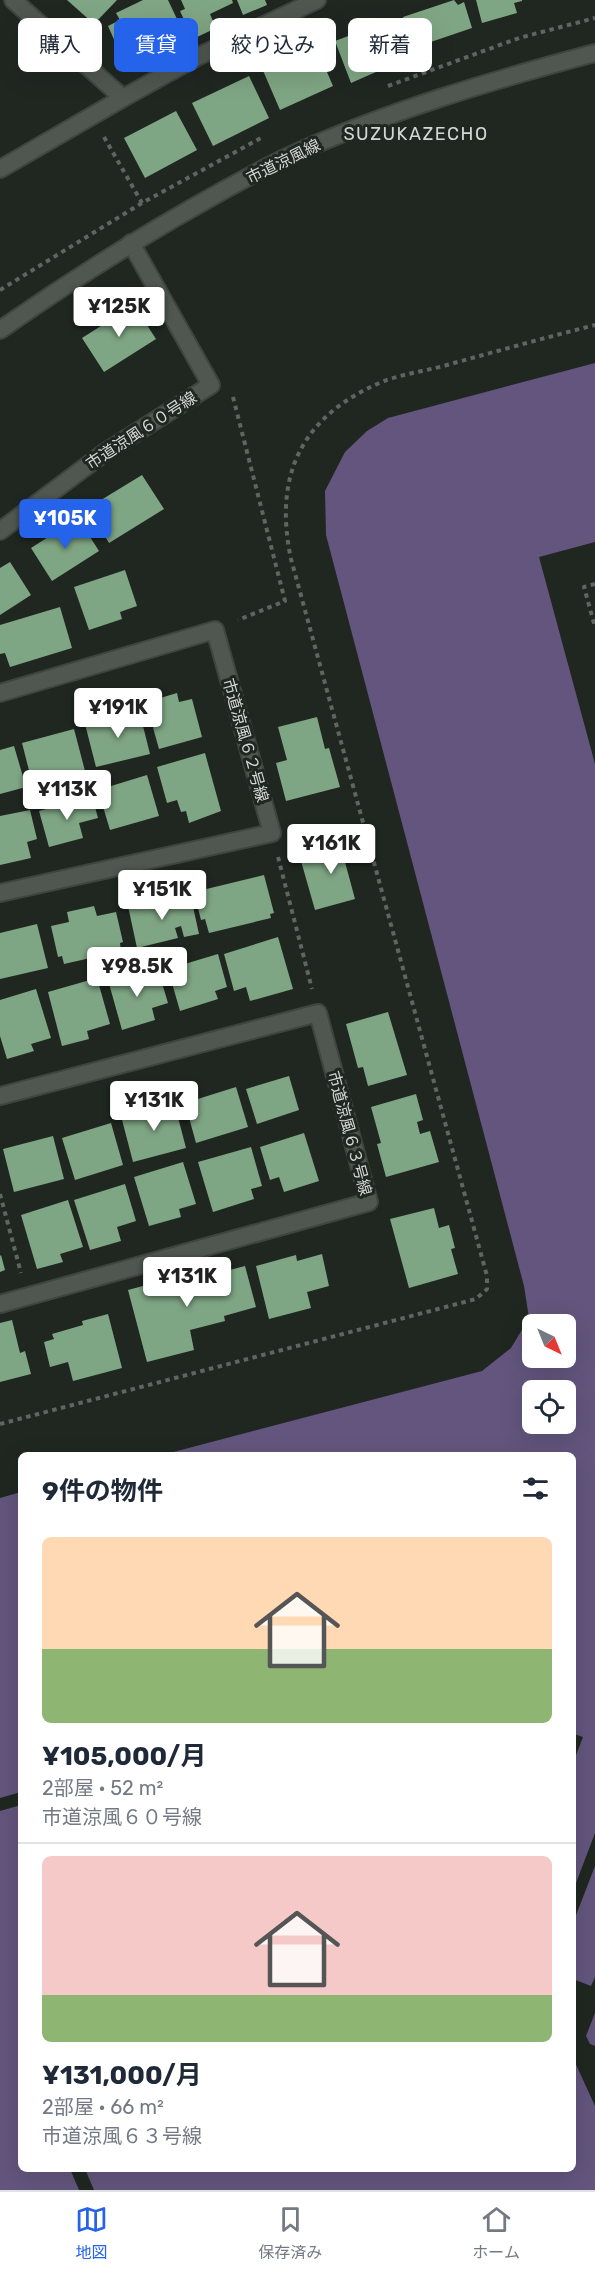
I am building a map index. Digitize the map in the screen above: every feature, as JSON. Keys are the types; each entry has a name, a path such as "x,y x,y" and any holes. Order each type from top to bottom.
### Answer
{"street":[{"path":"13,0 123,98"},
{"path":"0,169 197,57 316,0"},
{"name":"市道涼風線","path":"0,330 130,243 287,157 373,121 480,83 595,53"},
{"name":"市道涼風６０号線","path":"0,531 104,453 211,385 130,243"},
{"path":"0,693 215,630"},
{"name":"市道涼風６２号線","path":"215,630 272,833"},
{"path":"0,893 272,833"},
{"path":"0,1096 318,1013"},
{"name":"市道涼風６３号線","path":"0,1304 369,1202 318,1013"}],"path":[{"path":"91,116 157,228"},
{"path":"0,1424 476,1299 487,1289 487,1276 291,559 284,512 299,452 308,437 338,405 385,381 595,325"},
{"path":"215,630 285,601 232,392"},
{"path":"595,584 584,587 595,627"},
{"path":"272,833 318,1013"},
{"path":"0,1194 28,1297"}],"shaded area":[{"path":"595,363 595,542 539,557 595,764 595,2190 0,2190 0,1498 18,1493 18,2172 576,2172 576,1452 173,1452 482,1371 511,1348 522,1330 522,1368 576,1368 576,1314 528,1314 524,1286 326,535 325,491 345,452 367,431 388,418"}],"pier":[{"path":"576,1735 583,1737 576,1755"},
{"path":"18,1793 18,1806 0,1811 0,1798"},
{"path":"595,1833 595,1866 576,1915 576,1883"},
{"path":"595,1977 595,2013 586,2036 590,2044 595,2046 595,2106 576,2065 576,1980 591,1986"},
{"path":"71,2172 86,2172 94,2190 79,2190"}],"building":[{"path":"67,0 117,0 100,18 87,18"},
{"path":"143,0 168,0 177,18 119,18 116,13"},
{"path":"181,0 232,0 233,3 210,14 210,31 198,37 198,18 183,18 180,11 185,9"},
{"path":"237,0 265,0 267,5 243,15"},
{"path":"454,0 458,5 464,2 472,28 432,42 432,18 403,17"},
{"path":"476,0 522,1 514,3 517,13 482,23"},
{"path":"114,23 114,40 108,26"},
{"path":"348,36 348,72 376,72 351,83 336,41"},
{"path":"264,72 327,72 333,86 280,110"},
{"path":"249,76 269,118 213,146 192,103"},
{"path":"176,111 197,150 145,178 124,138"},
{"path":"134,305 156,339 104,372 82,338"},
{"path":"142,475 164,509 109,543 88,508"},
{"path":"78,518 99,551 52,581 31,548"},
{"path":"10,562 31,595 0,615 0,568"},
{"path":"125,570 137,606 120,612 122,619 89,630 74,587"},
{"path":"60,607 72,648 10,667 5,653 0,654 0,625"},
{"path":"177,693 179,702 192,699 202,737 159,749 147,706 158,703 157,699"},
{"path":"139,710 150,754 96,767 85,724"},
{"path":"317,717 325,749 329,748 340,787 286,801 276,763 287,760 278,727"},
{"path":"74,729 85,771 33,786 22,743"},
{"path":"14,746 26,787 0,794 0,750"},
{"path":"205,753 221,811 189,823 186,811 181,812 177,800 167,803 157,767"},
{"path":"147,775 159,816 110,830 98,790"},
{"path":"92,796 98,818 79,823 83,838 49,847 39,811"},
{"path":"30,810 37,839 27,842 31,858 0,865 0,816"},
{"path":"352,833 358,858 345,862 355,899 315,910 301,861 340,850 336,838"},
{"path":"264,875 274,913 270,914 271,918 209,933 205,919 201,920 194,892"},
{"path":"175,895 177,906 192,902 199,934 184,937 181,926 175,928 178,938 137,948 128,906"},
{"path":"94,906 97,916 116,912 123,942 120,943 121,951 64,964 62,956 58,957 51,926 69,922 67,912"},
{"path":"37,924 48,968 0,979 0,933"},
{"path":"278,937 293,989 250,1001 246,987 234,991 224,954"},
{"path":"218,954 227,987 215,991 218,999 180,1011 168,969"},
{"path":"142,970 144,977 159,973 168,1003 152,1008 155,1020 122,1030 108,980"},
{"path":"97,978 110,1024 87,1031 89,1039 62,1046 48,992"},
{"path":"36,989 51,1038 31,1044 34,1051 7,1059 0,1036 0,1000"},
{"path":"388,1012 407,1075 368,1086 363,1067 358,1068 346,1024"},
{"path":"289,1076 299,1110 257,1124 246,1089"},
{"path":"236,1087 248,1127 196,1143 185,1103"},
{"path":"416,1094 423,1120 417,1122 420,1134 430,1131 439,1162 386,1177 377,1144 381,1143 371,1107"},
{"path":"174,1102 186,1148 133,1162 121,1116"},
{"path":"111,1123 123,1165 75,1180 62,1138"},
{"path":"304,1133 319,1181 284,1192 279,1177 270,1180 260,1147"},
{"path":"53,1136 64,1179 14,1192 3,1149"},
{"path":"251,1147 262,1186 251,1189 254,1199 213,1212 198,1162"},
{"path":"183,1162 196,1204 179,1209 181,1217 149,1226 134,1177"},
{"path":"125,1184 136,1221 117,1227 121,1241 90,1250 74,1200"},
{"path":"68,1200 83,1247 60,1254 63,1262 37,1269 21,1215"},
{"path":"434,1208 439,1228 449,1225 455,1248 451,1249 458,1274 409,1288 390,1219"},
{"path":"322,1254 329,1286 307,1292 311,1308 269,1319 256,1266 296,1255 297,1261"},
{"path":"0,1256 5,1270 0,1272"},
{"path":"220,1265 222,1272 245,1266 256,1307 224,1316 225,1321 190,1330 194,1350 147,1362 128,1290"},
{"path":"108,1314 122,1368 73,1381 68,1362 50,1367 44,1342 54,1339 52,1334 83,1325 82,1321"},
{"path":"12,1320 20,1353 25,1351 31,1374 0,1382 0,1323"}],"district":[{"name":"SUZUKAZECHO","path":"416,134"}]}
